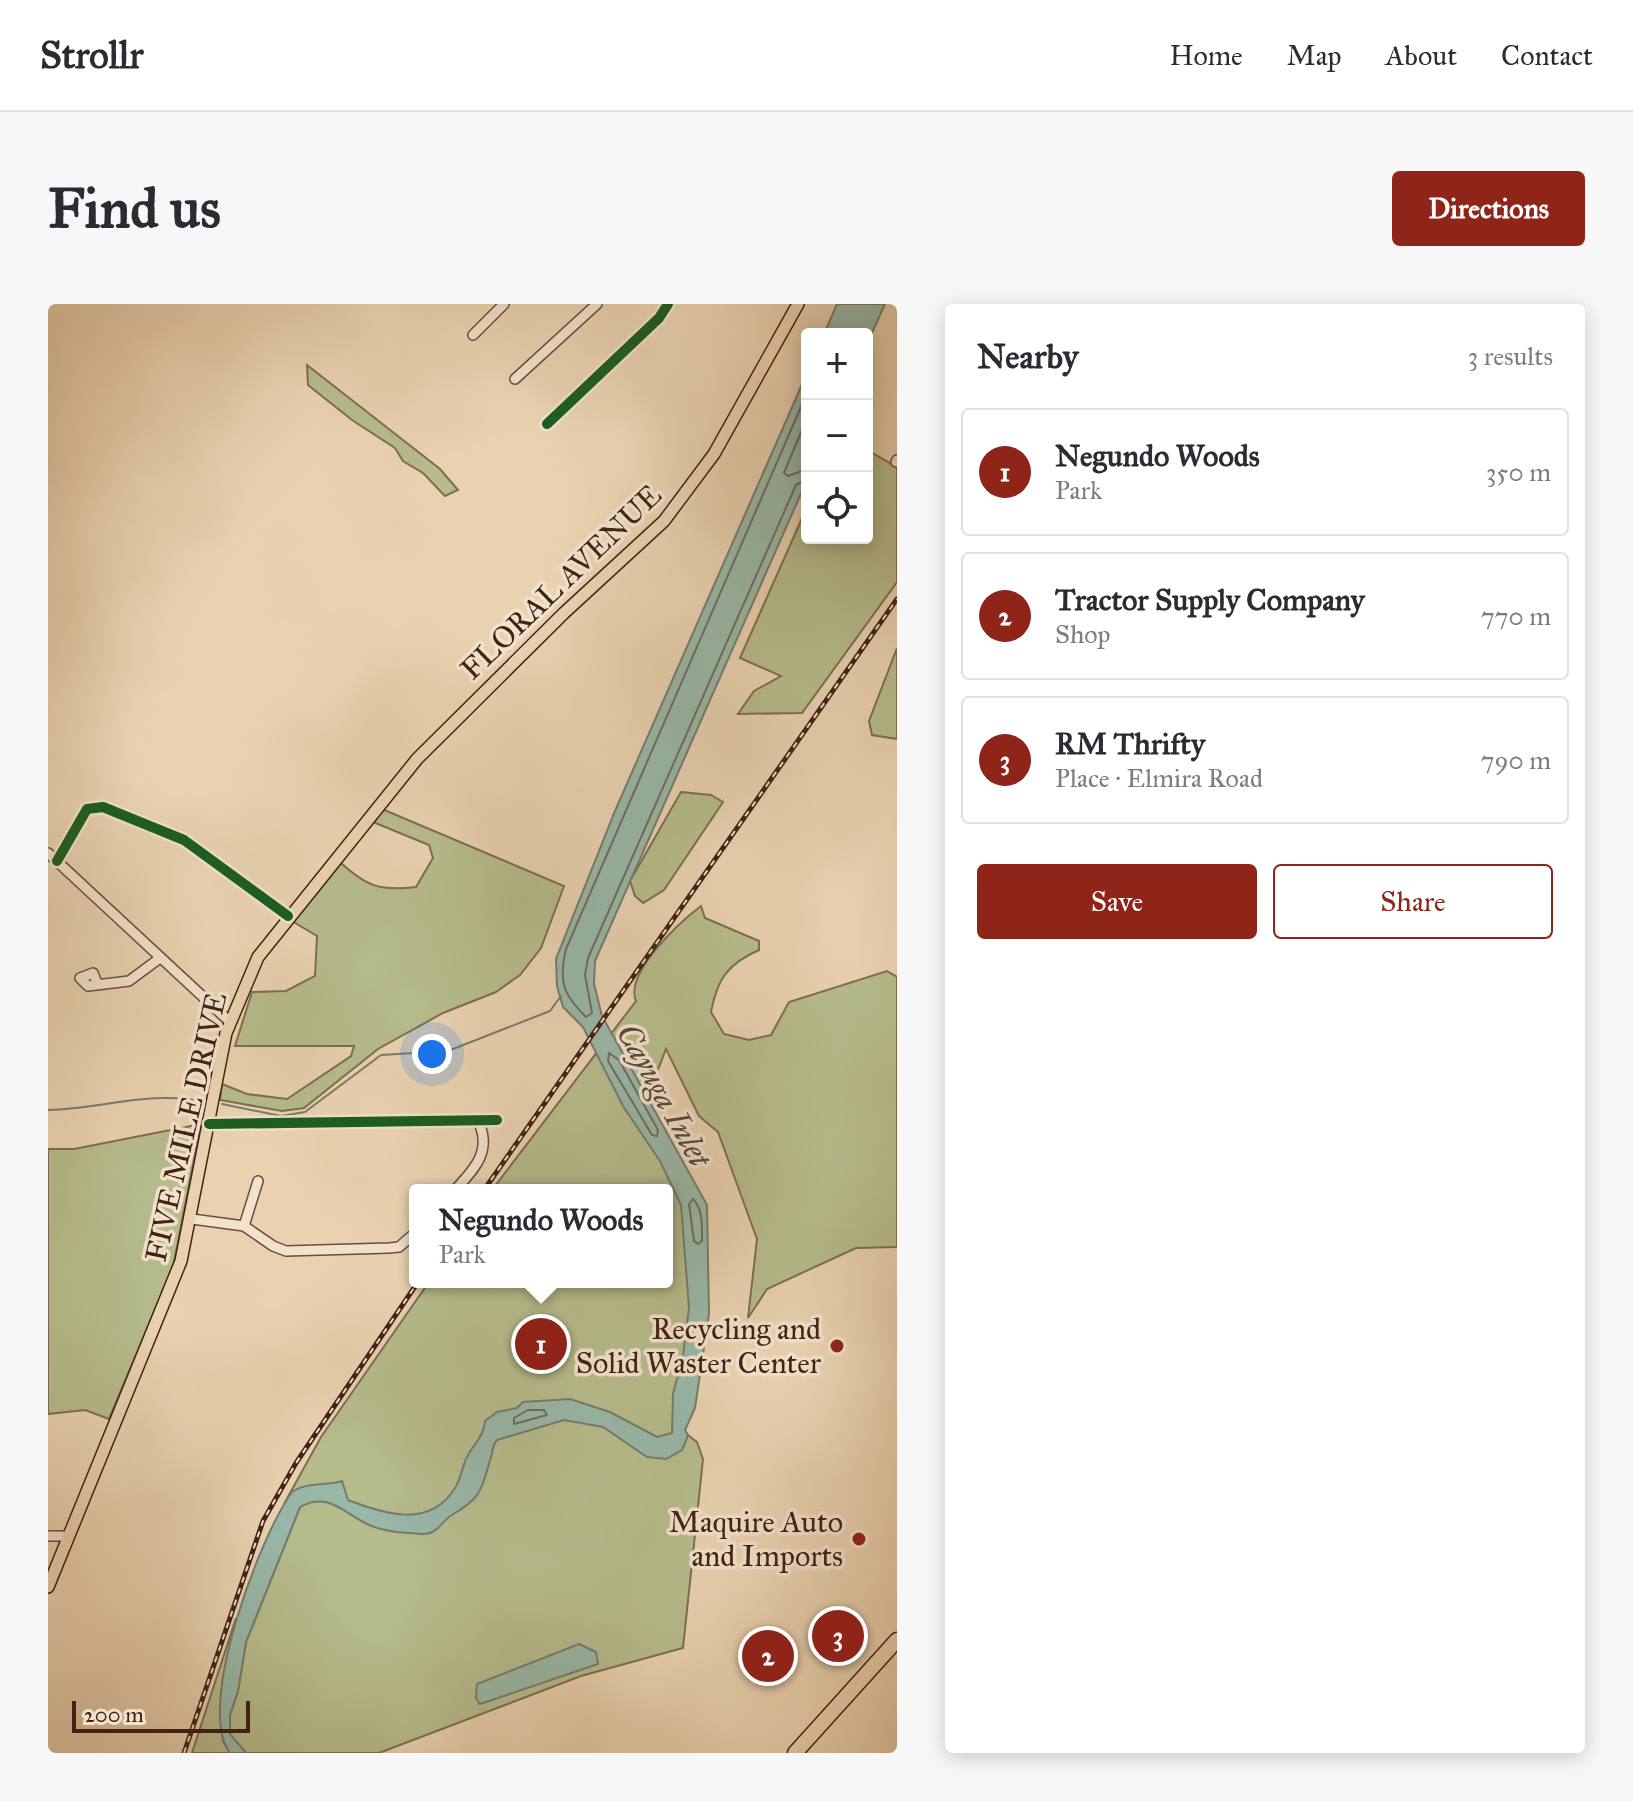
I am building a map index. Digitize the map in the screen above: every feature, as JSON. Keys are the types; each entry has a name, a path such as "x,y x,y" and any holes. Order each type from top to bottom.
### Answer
{"highway":[{"path":"795,1753 897,1640"}],"main road":[{"name":"FLORAL AVENUE","path":"385,795 458,716 664,521 714,454 798,304"},
{"name":"FIVE MILE DRIVE","path":"48,1587 166,1303 192,1219 229,1021 258,957 385,795"}],"street":[{"path":"473,335 504,304"},
{"path":"515,379 597,304"},
{"path":"547,424 659,318 668,304"},
{"path":"57,861 87,809 103,807 184,840 288,916"},
{"path":"48,853 229,1021"},
{"path":"97,983 129,981 160,958"},
{"path":"460,1184 481,1160 483,1139 477,1119"},
{"path":"209,1124 497,1120"},
{"path":"244,1226 258,1181"},
{"path":"192,1219 244,1226 286,1251 399,1247 409,1238"},
{"path":"48,1536 67,1536"}],"green space":[{"path":"307,365 440,469 458,490 445,496 423,473 403,461 395,448 352,420 308,385"},
{"path":"873,453 897,467 897,582 802,713 738,714 754,691 781,676 740,658 801,521 801,544 873,544"},
{"path":"897,648 897,739 872,735 869,721"},
{"path":"681,792 711,795 723,802 664,890 643,903 635,896 630,881"},
{"path":"382,809 564,886 541,948 520,975 496,992 443,1013 378,1049 304,1108 282,1111 220,1100 222,1084 247,1094 287,1099 351,1056 354,1046 235,1046 252,992 286,991 315,976 317,936 292,921 340,862 358,877 375,885 416,887 433,858 429,845 373,822"},
{"path":"701,906 705,918 759,941 759,950 731,967 720,982 711,1012 724,1034 749,1040 771,1035 789,1002 887,971 897,977 897,1247 856,1248 767,1289 748,1318 757,1239 718,1132 699,1116 666,1049 642,1111 694,1204 690,1369 682,1450 688,1435 697,1442 703,1459 683,1648 581,1676 379,1753 246,1753 230,1735 230,1715 238,1691 246,1642 300,1507 292,1492 284,1504 321,1437 425,1288 673,1288 673,1184 497,1184 636,1001 638,976 656,949"},
{"path":"201,1124 173,1267 109,1419 85,1410 48,1414 48,1149 74,1149"},
{"path":"236,1618 221,1695 223,1741 230,1753 192,1753"}],"water":[{"path":"837,304 885,304 873,331 873,328 827,328"},
{"path":"801,387 801,494 595,961 594,984 602,1016 707,1205 709,1314 695,1408 685,1430 688,1435 682,1450 666,1459 647,1457 603,1427 564,1420 497,1440 475,1498 432,1532 415,1534 380,1529 327,1502 319,1501 300,1507 246,1642 238,1691 230,1715 230,1734 246,1753 230,1753 221,1730 220,1699 226,1662 249,1582 264,1545 292,1492 303,1487 342,1481 348,1500 376,1510 406,1515 433,1509 445,1501 455,1488 466,1459 483,1432 485,1421 497,1412 517,1408 523,1402 570,1399 610,1412 657,1437 672,1433 673,1394 683,1355 689,1308 681,1205 673,1184 623,1106 583,1027 563,1007 557,986 556,959 615,811"},
{"path":"579,1644 596,1652 598,1664 480,1704 476,1698 477,1684"}],"waterway":[{"path":"222,1104 281,1116 305,1112 381,1055 448,1051 550,1011 561,996"},
{"path":"48,1110 145,1099 204,1102"}],"railway":[{"path":"488,1184 897,599"},
{"path":"184,1753 263,1521 296,1463 414,1288"}],"cycle path":[{"path":"547,424 659,318 668,304"},
{"path":"57,861 87,809 103,807 184,840 288,916"},
{"path":"209,1124 497,1120"}],"place":[{"name":"Negundo Woods","path":"541,1344"},
{"name":"Recycling and Solid Waster Center","path":"837,1346"},
{"name":"Maquire Auto and Imports","path":"859,1539"},
{"name":"RM Thrifty","path":"838,1636"},
{"name":"Tractor Supply Company","path":"768,1656"}],"water label":[{"name":"Cayuga Inlet","path":"664,1095"}]}
